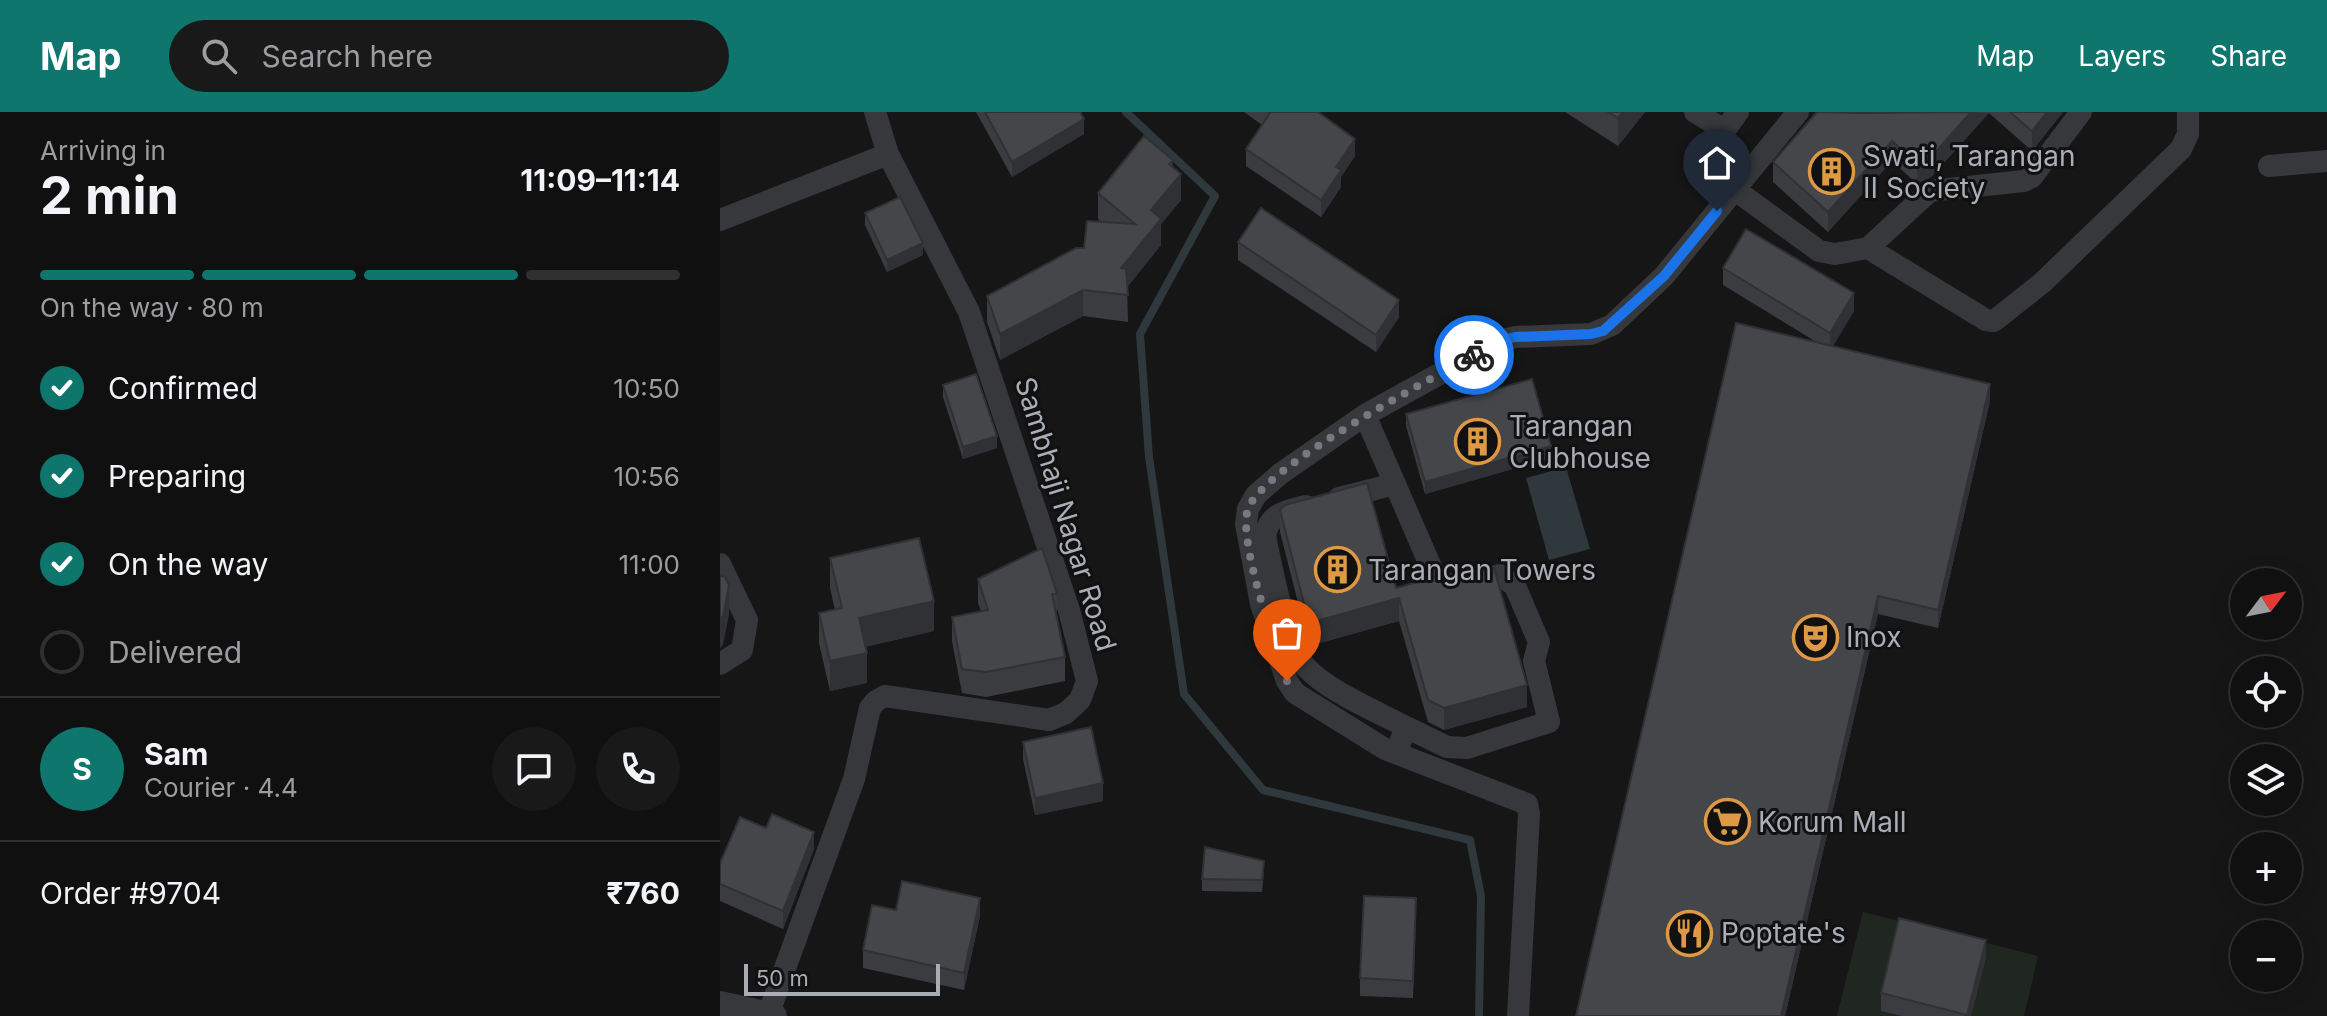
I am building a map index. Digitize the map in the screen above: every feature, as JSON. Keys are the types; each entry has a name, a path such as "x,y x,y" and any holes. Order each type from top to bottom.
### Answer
{"street":[{"name":"Sambhaji Nagar Road","path":"771,1015 854,779 870,708 876,701 885,696 1049,720 1066,713 1080,700 1087,681 1069,610 969,312 888,154 875,112"},
{"path":"1695,112 1721,128 1727,127 1738,112"},
{"path":"1518,1016 1529,808 1523,802 1396,753 1332,717 1290,687 1261,604 1246,524 1248,509 1267,485 1365,415 1499,341 1515,337 1603,331 1664,276 1798,112"},
{"path":"1734,189 1819,251 1835,254 1868,248 1930,191 2029,179 2081,112"},
{"path":"1868,248 1986,320 1994,321 2042,283 2181,149 2188,134 2188,112"},
{"path":"720,220 888,154"},
{"path":"2269,166 2327,161"},
{"path":"1365,415 1395,484 1437,581 1449,585 1500,575 1515,586 1539,642 1534,661 1549,722 1467,748 1447,747 1329,685 1304,665 1290,637 1265,535 1267,524 1282,512 1395,484"},
{"path":"720,564 747,620 742,650 720,664"},
{"path":"1396,753 1406,727"},
{"path":"720,1004 771,1015"}],"shaded area":[{"path":"1566,467 1590,549 1549,560 1526,478"},
{"path":"1863,912 2038,956 2024,1016 1837,1016"}],"building":[{"path":"985,112 1080,112 1084,119 1012,162"},
{"path":"1269,112 1318,112 1355,139 1336,167 1341,170 1321,200 1246,149"},
{"path":"1608,112 1623,112 1618,118"},
{"path":"1817,112 1971,112 1931,157 1917,164 1892,141 1828,212 1773,162"},
{"path":"2010,112 2047,112 2032,131"},
{"path":"1144,136 1173,160 1169,164 1181,174 1151,210 1161,219 1121,268 1126,269 1128,295 1083,290 1000,334 987,296 1076,248 1084,248 1087,221 1135,224 1098,193"},
{"path":"900,197 923,243 887,260 865,213"},
{"path":"1261,208 1399,300 1376,335 1238,242"},
{"path":"1746,229 1854,293 1830,333 1723,268"},
{"name":"Korum Mall","path":"1736,323 1990,384 1938,610 1878,596 1781,1016 1576,1016"},
{"path":"976,374 997,436 963,447 943,385"},
{"name":"Tarangan Clubhouse","path":"1532,379 1551,446 1425,482 1406,414"},
{"path":"1367,483 1396,588 1442,575 1452,577 1494,568 1527,685 1444,708 1428,700 1399,598 1309,623 1280,510 1285,505"},
{"path":"919,538 934,601 859,618 867,653 830,661 819,613 842,608 830,558"},
{"path":"1042,548 1057,594 1052,594 1065,657 986,672 962,669 952,617 988,610 978,579"},
{"path":"720,575 729,585 720,618"},
{"path":"1091,727 1103,783 1035,798 1023,742"},
{"path":"772,814 814,832 783,911 720,884 720,863 740,817 766,828"},
{"path":"1205,847 1264,861 1262,880 1202,879"},
{"path":"902,881 980,898 964,973 863,950 872,905 896,910"},
{"path":"1364,896 1416,898 1413,981 1360,978"},
{"path":"1899,918 1986,940 1967,1015 1881,993"}],"waterway":[{"path":"1126,112 1215,196 1140,334 1149,457 1184,694 1263,790 1470,840 1481,896 1479,1016"}],"way so far":[{"path":"1287,681 1261,604 1246,524 1248,509 1256,495 1280,474 1365,415 1474,355"}],"place":[{"name":"Swati, Tarangan II Society","path":"1832,172"},
{"name":"Tarangan Clubhouse","path":"1478,442"},
{"name":"Tarangan Towers","path":"1337,570"},
{"name":"Inox","path":"1815,637"},
{"name":"Korum Mall","path":"1727,822"},
{"name":"Poptate's","path":"1690,933"}],"route":[{"path":"1474,355 1499,341 1515,337 1603,331 1664,276 1717,211"}]}
